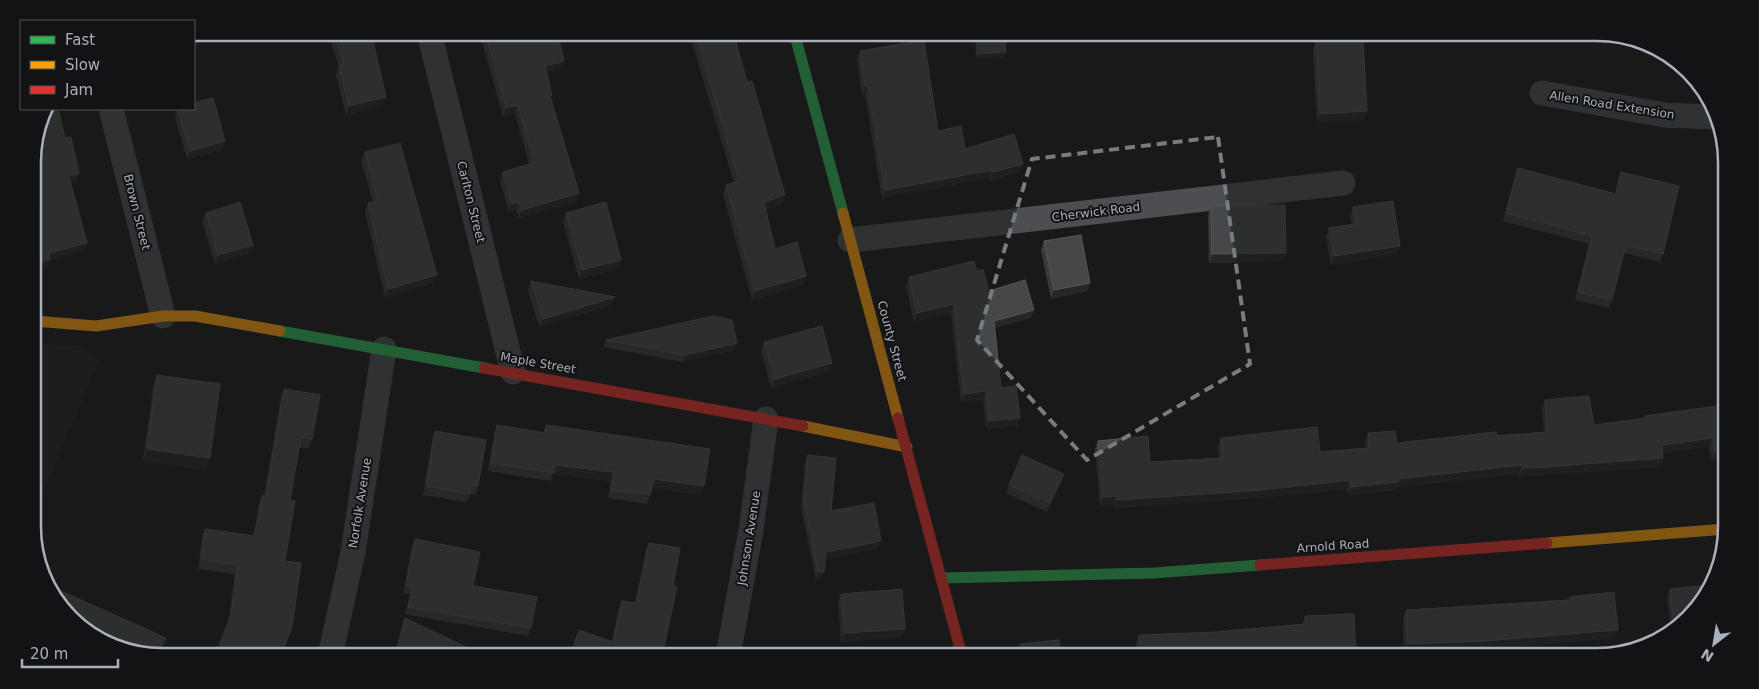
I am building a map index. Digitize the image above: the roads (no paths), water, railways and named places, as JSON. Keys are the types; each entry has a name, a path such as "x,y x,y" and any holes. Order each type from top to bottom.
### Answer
{"street":[{"name":"Carlton Street","path":"430,42 514,372"},
{"name":"County Street","path":"797,42 960,647"},
{"name":"Allen Road Extension","path":"1542,93 1637,111 1709,117"},
{"name":"Brown Street","path":"111,110 162,316"},
{"name":"Cherwick Road","path":"850,240 1343,183"},
{"name":"Maple Street","path":"42,321 96,326 162,316 195,316 514,372 907,447"},
{"name":"Norfolk Avenue","path":"332,648 353,552 384,349"},
{"name":"Johnson Avenue","path":"730,648 751,530 766,419"},
{"name":"Arnold Road","path":"942,578 1154,573 1718,530"}]}
